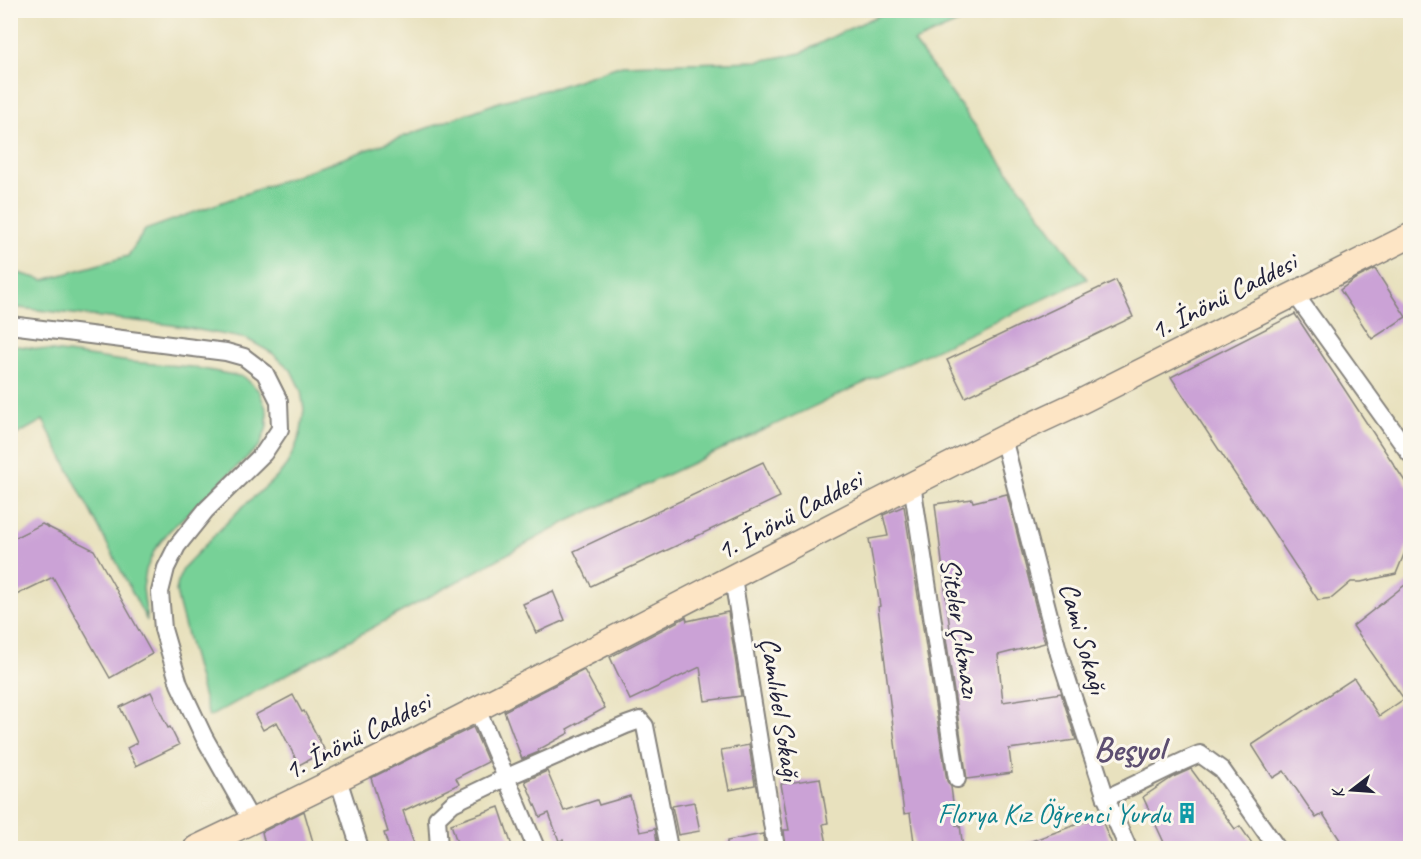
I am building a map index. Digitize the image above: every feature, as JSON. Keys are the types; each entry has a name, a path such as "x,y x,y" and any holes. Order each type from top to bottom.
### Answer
{"main road":[{"name":"1. İnönü Caddesi","path":"196,849 477,709 1003,438 1076,404 1410,236"}],"street":[{"path":"1295,294 1410,454"},
{"path":"10,325 226,352 244,357 266,373 279,401 279,429 264,453 206,510 177,546 166,568 160,592 163,628 179,684 204,737 252,822"},
{"name":"Cami Sokağı","path":"1003,438 1059,654 1106,798 1128,849"},
{"name":"Siteler Çıkmazı","path":"912,484 957,779"},
{"name":"Çamlıbel Sokağı","path":"733,578 776,849"},
{"path":"477,709 536,849"},
{"path":"439,849 437,818 453,803 507,777 640,720 645,726 669,849"},
{"path":"1106,798 1200,754 1222,770 1277,849"},
{"path":"338,779 360,849"}],"green space":[{"path":"889,11 985,11 914,42 1087,279 568,521 209,717 179,605 176,591 179,578 184,567 239,510 277,477 287,464 301,432 304,409 301,391 291,370 272,353 247,339 172,325 11,307 11,271 44,280 128,256 145,230 502,101 557,87 622,65 759,61 801,53"},
{"path":"11,345 130,362 192,367 244,377 259,391 267,411 267,427 260,445 169,531 155,549 146,570 143,588 147,621 43,420 11,438"}],"building":[{"path":"1375,269 1406,317 1372,339 1340,290"},
{"path":"1116,280 1133,317 965,397 947,360"},
{"path":"1295,314 1410,489 1410,541 1396,574 1351,582 1332,598 1318,600 1171,377"},
{"path":"763,462 780,497 591,586 574,551"},
{"path":"1007,494 1045,643 998,655 1003,702 1061,693 1076,740 1009,749 1012,773 967,779 945,631 950,630 935,504 972,499 973,502"},
{"path":"904,506 947,781 951,787 956,825 960,825 963,849 915,849 910,813 904,814 878,607 880,606 869,539 888,536 883,515"},
{"path":"42,524 94,550 152,654 110,678 53,577 10,598 10,540"},
{"path":"1410,581 1410,849 1346,849 1323,814 1316,818 1284,771 1273,778 1252,745 1354,678 1379,716 1404,699 1353,626"},
{"path":"553,591 565,620 536,633 523,604"},
{"path":"728,612 741,696 705,701 700,667 630,700 610,657 686,617 687,621"},
{"path":"584,670 605,708 567,729 569,733 538,750 539,752 522,759 504,711"},
{"path":"151,692 179,745 136,766 127,748 137,743 120,707"},
{"path":"293,695 325,751 299,765 277,722 263,730 255,715"},
{"path":"473,727 488,762 456,778 459,784 403,811 416,849 389,849 384,833 388,832 371,778"},
{"path":"749,745 755,785 729,790 721,750"},
{"name":"Florya Kız Öğrenci Yurdu","path":"1191,769 1235,829 1240,826 1256,849 1167,849 1143,797 1173,777"},
{"path":"547,771 564,811 597,800 599,805 630,796 640,832 655,829 658,849 566,849 563,840 559,841 549,813 540,817 525,781"},
{"path":"820,778 828,823 823,824 828,849 786,849 784,830 789,830 781,784"},
{"path":"694,802 700,831 678,835 672,806"},
{"path":"499,807 513,849 459,849 451,824"},
{"path":"304,811 315,849 266,849 262,832"},
{"path":"1100,816 1114,849 1015,849 1015,847"},
{"path":"763,834 765,849 727,849 727,841"}],"place":[{"name":"Florya Kız Öğrenci Yurdu","path":"1187,813"}],"district":[{"name":"Beşyol","path":"1129,748"}]}
